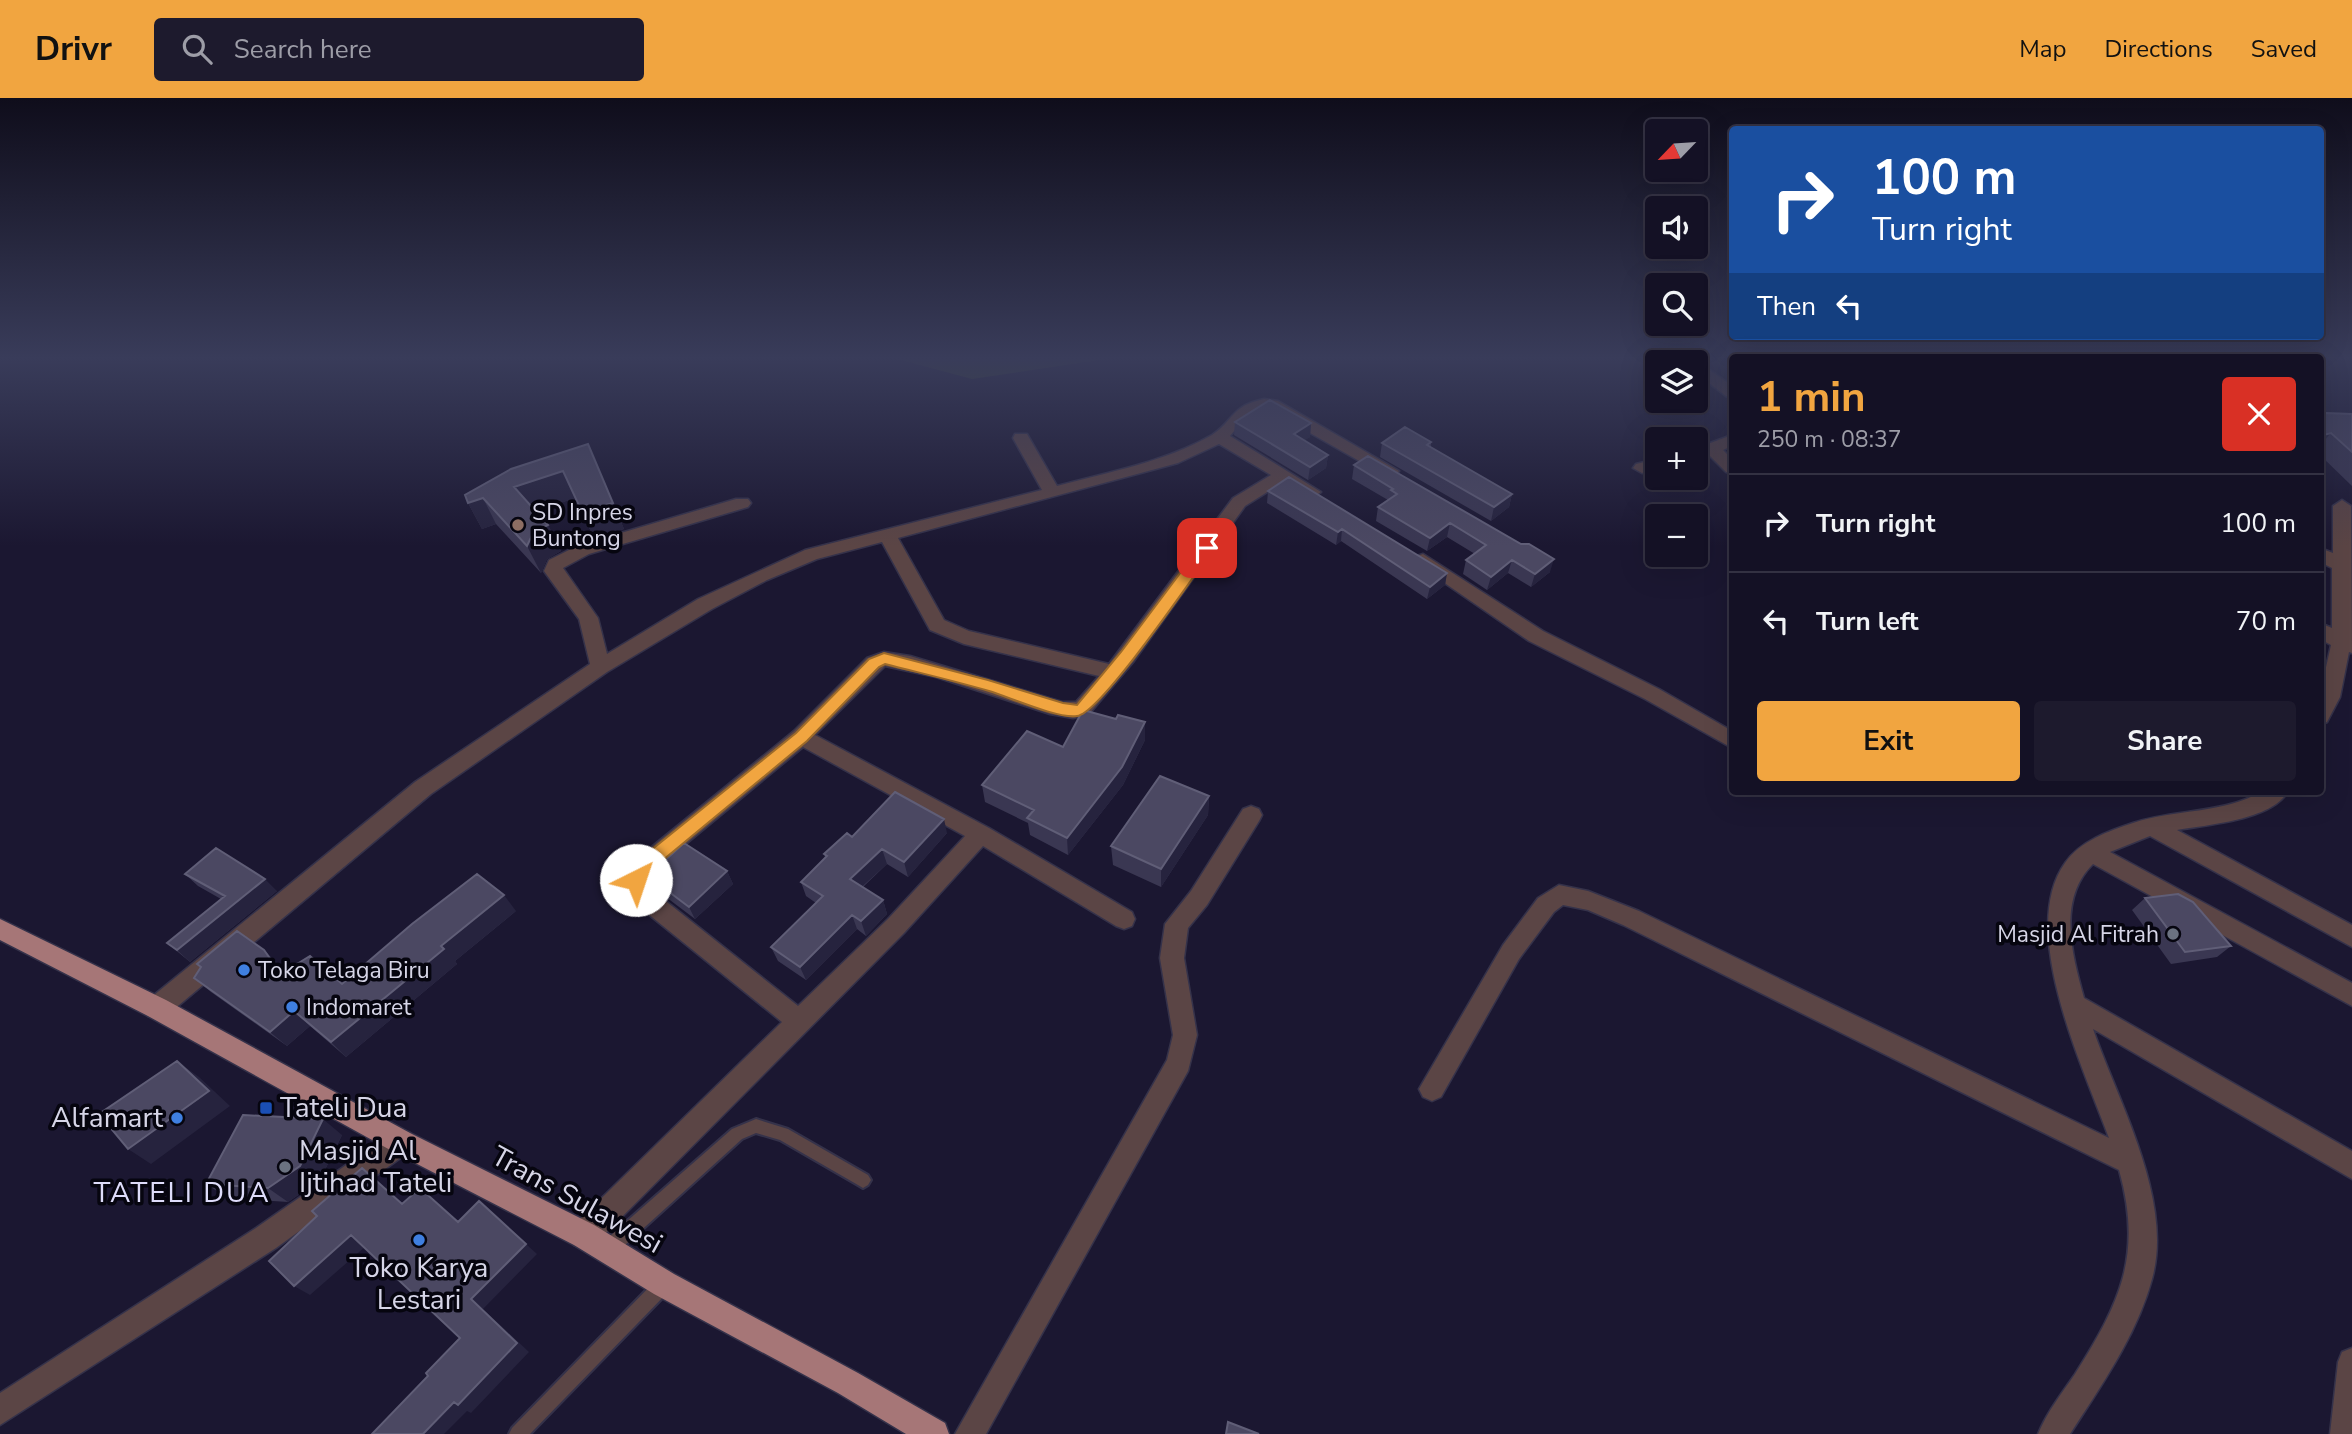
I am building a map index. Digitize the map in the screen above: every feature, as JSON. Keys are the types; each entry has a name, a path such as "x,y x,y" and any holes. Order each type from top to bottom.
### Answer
{"highway":[{"name":"Trans Sulawesi","path":"0,929 157,1008 401,1142 584,1235 664,1284 934,1434"}],"street":[{"path":"157,1008 424,788 600,667 705,604 771,570 811,554 1052,493 1172,459 1220,437 1237,421"},
{"path":"1303,421 1410,482"},
{"path":"1220,437 1326,501"},
{"path":"1021,438 1052,493"},
{"path":"1708,449 1729,441"},
{"path":"1708,454 1729,466"},
{"path":"799,1021 645,898 636,880 651,860 801,737 874,663 884,659 1076,711 1090,702 1114,672 1239,502 1283,475"},
{"path":"600,667 588,618 576,598 556,576 553,571 555,564 560,559 583,550 742,503"},
{"path":"2325,694 2346,644 2340,564 2342,506"},
{"path":"887,534 925,609 937,625 964,637 1114,672"},
{"path":"1402,548 1536,636 1652,694 1729,738"},
{"path":"2324,556 2340,564"},
{"path":"2324,632 2346,644"},
{"path":"801,737 981,834 1124,919"},
{"path":"2053,1434 2094,1371 2117,1329 2140,1275 2143,1227 2130,1163 2100,1087 2062,965 2058,932 2061,898 2072,870 2091,852 2108,842 2152,827 2239,810 2263,795"},
{"path":"970,1434 1179,1063 1185,1035 1172,958 1177,923 1199,898 1251,815"},
{"path":"2152,827 2352,937"},
{"path":"584,1235 896,926 981,834"},
{"path":"2091,852 2352,995"},
{"path":"1432,1088 1511,952 1539,915 1559,895 1595,902 1672,938 2130,1163"},
{"path":"2076,1006 2352,1166"},
{"path":"0,1410 266,1238 401,1142"},
{"path":"2345,1434 2352,1362"}],"lane":[{"path":"608,1250 737,1134 756,1126 783,1134 863,1180"},
{"path":"518,1434 664,1284"}],"building":[{"path":"1308,421 1311,423 1294,434 1328,455 1310,467 1235,422"},
{"path":"2324,421 2352,421 2352,452 2331,433 2324,435"},
{"path":"1405,427 1431,442 1427,445 1512,494 1494,507 1382,443"},
{"path":"588,444 613,503 582,512 563,471 514,487 548,525 533,533 527,546 483,498 468,503 465,495 511,469"},
{"path":"1368,456 1521,544 1529,544 1554,559 1535,574 1512,560 1491,577 1466,560 1486,545 1450,523 1430,538 1378,507 1397,494 1354,465"},
{"path":"1289,477 1447,573 1430,587 1342,529 1338,532 1268,491"},
{"path":"1083,710 1116,719 1118,715 1145,722 1122,767 1067,838 1027,818 1034,810 982,785 1027,731 1063,747"},
{"path":"1160,776 1209,796 1161,869 1111,846"},
{"path":"895,792 944,819 904,862 882,849 850,879 883,900 861,921 852,915 800,967 771,947 823,896 801,882 827,856 824,854 847,833 852,837"},
{"path":"684,843 727,871 689,907 648,876"},
{"path":"216,848 265,879 177,950 167,943 225,896 185,874"},
{"path":"477,874 504,895 441,946 444,949 331,1042 294,1011 270,1032 194,978 201,967 197,964 237,931 264,950 281,974 310,956 342,984 412,924"},
{"path":"2178,894 2193,902 2231,946 2185,952 2145,898"},
{"path":"177,1061 209,1091 128,1149 99,1114"},
{"path":"243,1115 323,1119 300,1166 268,1188 206,1184"},
{"path":"362,1168 402,1204 420,1188 458,1222 479,1201 526,1244 471,1299 517,1343 458,1405 454,1402 423,1434 372,1434 460,1338 351,1235 294,1286 269,1261 317,1216 312,1211"},
{"path":"1228,1422 1259,1434 1226,1434"}],"place":[{"name":"SD Inpres Buntong","path":"518,525"},
{"name":"Masjid Al Fitrah","path":"2173,934"},
{"name":"Toko Telaga Biru","path":"244,970"},
{"name":"Indomaret","path":"292,1007"},
{"name":"Tateli Dua","path":"266,1108"},
{"name":"Alfamart","path":"177,1118"},
{"name":"Masjid Al Ijtihad Tateli","path":"285,1167"},
{"name":"Toko Karya Lestari","path":"419,1240"}],"district":[{"name":"TATELI DUA","path":"182,1193"}],"route":[{"path":"636,880 651,860 801,737 874,663 884,659 988,685 1062,709 1082,709 1127,656 1207,548"}]}
